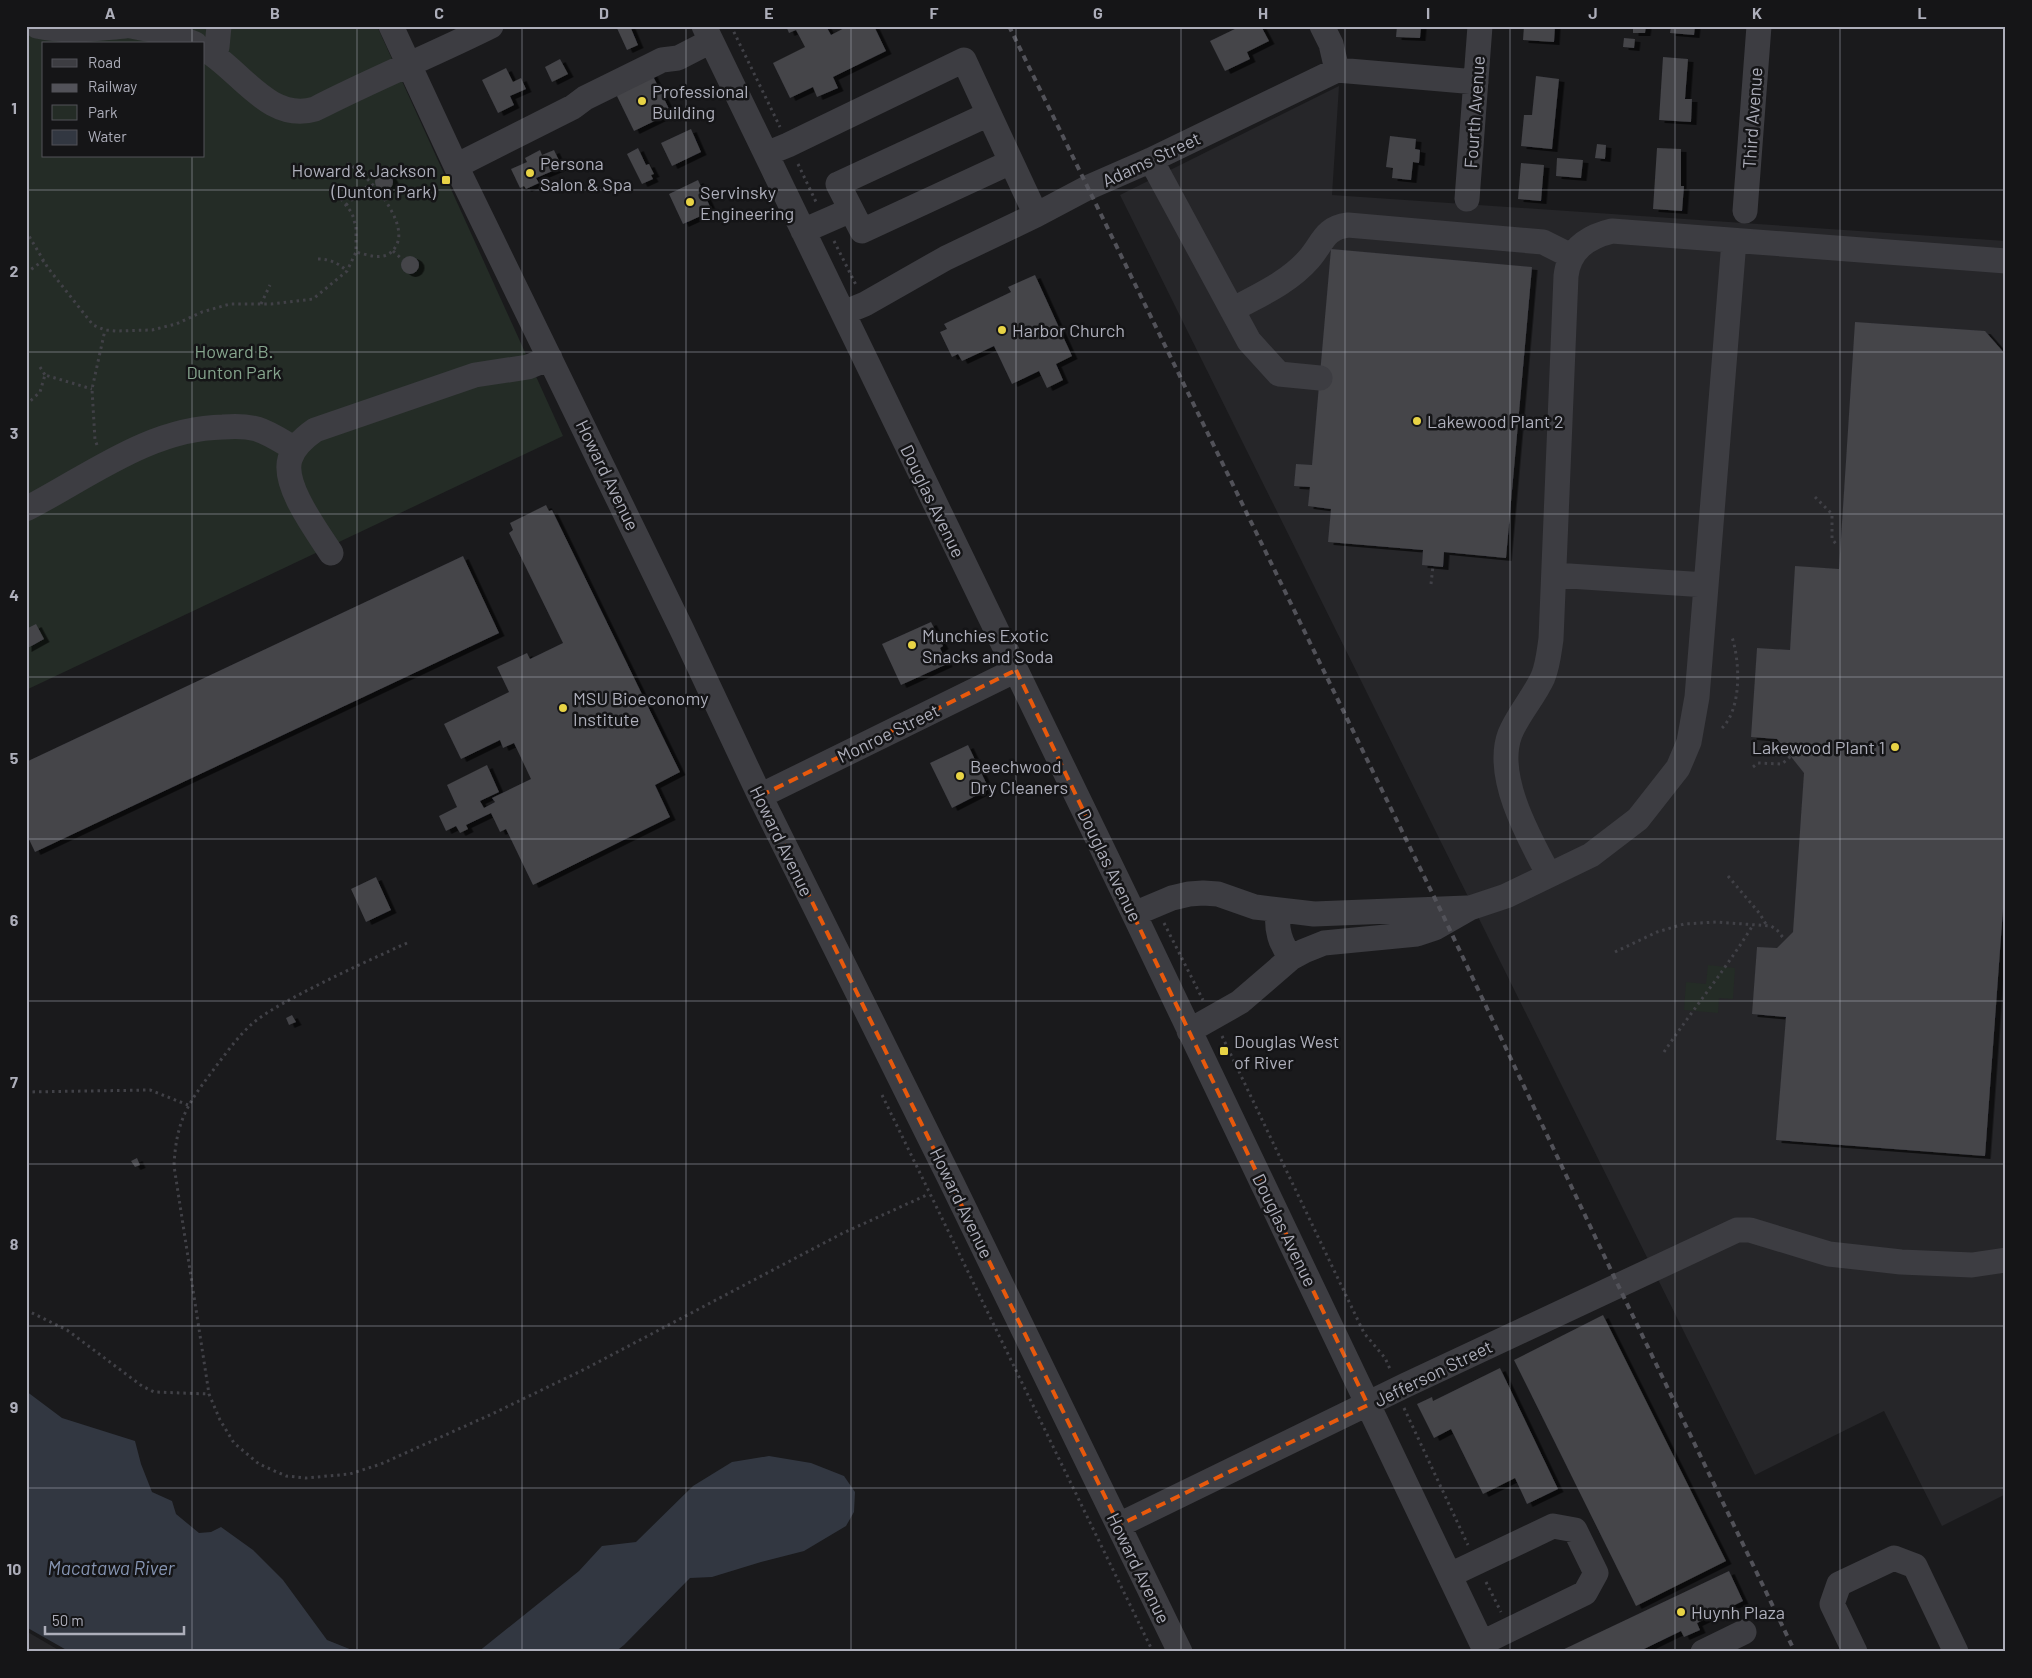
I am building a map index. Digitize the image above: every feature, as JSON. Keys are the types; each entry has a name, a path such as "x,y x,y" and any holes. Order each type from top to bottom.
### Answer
{"street":[{"path":"37,26 66,31 125,26"},
{"path":"131,26 167,33 188,42"},
{"path":"205,49 217,47 219,26"},
{"name":"Howard Avenue","path":"391,26 456,166 678,621 760,796 952,1183 1180,1652"},
{"path":"205,50 268,101 299,112 315,109 387,73 439,52 491,26"},
{"path":"1322,26 1331,44 1337,70 1476,82"},
{"name":"Fourth Avenue","path":"1468,199 1480,26"},
{"name":"Third Avenue","path":"1745,211 1760,26"},
{"path":"456,166 657,62 678,58 708,34"},
{"name":"Douglas Avenue","path":"708,34 1134,914 1484,1647"},
{"path":"766,154 964,60 1036,215"},
{"name":"Adams Street","path":"843,313 865,304 946,258 1036,215 1087,188 1151,160 1337,70"},
{"path":"989,114 838,184 862,230 1011,162"},
{"path":"1151,160 1249,341 1279,374 1320,378"},
{"path":"803,231 851,210"},
{"path":"1232,310 1288,280 1309,259 1329,232 1337,227 1348,225 1543,242 1571,256"},
{"path":"1549,875 1534,847 1516,804 1506,770 1506,751 1510,735 1517,720 1544,675 1551,640 1566,276 1571,256 1589,239 1612,231 2006,262"},
{"path":"1189,1031 1240,1002 1291,958 1304,951 1324,944 1417,934 1435,928 1470,908 1506,896 1591,856 1638,819 1681,762 1689,742 1697,697 1734,241"},
{"path":"331,553 297,496 289,471 290,459 295,449 315,430 475,375 528,367 550,358"},
{"path":"26,509 124,454 193,429 240,426 258,430 295,449"},
{"path":"1554,575 1706,585"},
{"name":"Monroe Street","path":"760,796 1016,670"},
{"path":"1134,914 1172,898 1203,893 1218,894 1255,907 1314,914 1470,908"},
{"path":"1278,911 1277,924 1280,939 1291,958"},
{"name":"Jefferson Street","path":"1119,1525 1406,1385 1737,1230 1750,1230 1828,1254 1901,1262 1972,1265 2006,1260"},
{"path":"1450,1575 1553,1526 1575,1530 1592,1564 1596,1573 1585,1593 1484,1647"},
{"path":"1855,1652 1832,1604 1839,1584 1894,1558 1915,1566 1956,1652"},
{"path":"1703,1652 1744,1632"}],"path":[{"path":"347,164 356,169 377,189 391,209 398,225 399,240 393,251 385,256 378,257 356,252"},
{"path":"346,205 370,184"},
{"path":"26,231 44,260 93,325 105,330 152,330 176,324 202,312 230,304 261,304 313,299 347,271 356,252 356,227 352,213 334,190"},
{"path":"393,251 403,260"},
{"path":"318,259 328,259 347,271"},
{"path":"26,273 44,260"},
{"path":"261,304 270,285"},
{"path":"101,452 95,440 92,389 105,330"},
{"path":"40,368 45,375 92,389"},
{"path":"26,405 40,392 45,375"},
{"path":"1815,497 1832,514 1832,539 1836,544"},
{"path":"1431,584 1432,566"},
{"path":"1722,728 1726,724 1735,698 1738,666 1732,637"},
{"path":"1753,767 1758,763 1782,764 1791,756"},
{"path":"1728,876 1760,914 1767,926"},
{"path":"1615,952 1656,932 1684,924 1716,922 1767,926 1774,928 1785,940"},
{"path":"1165,924 1204,1002"},
{"path":"1664,1052 1692,1011 1733,959 1753,925"},
{"path":"407,942 283,1003 252,1024 228,1051 188,1105 178,1134 174,1166 209,1394 220,1420 234,1443 258,1464 286,1476 321,1478 350,1474 381,1464 492,1414 585,1369 843,1234 952,1183"},
{"path":"1221,1034 1364,1333 1385,1358 1391,1373"},
{"path":"879,1088 1153,1652"},
{"path":"26,1092 150,1090 188,1105"},
{"path":"26,1310 67,1330 142,1386 154,1392 209,1394"},
{"path":"1406,1414 1471,1550"},
{"path":"1483,1575 1502,1613"}],"highlighted area":[{"path":"1016,670 1368,1405 1119,1525 760,796"}],"shaded area":[{"path":"1339,86 1332,195 2006,241 2006,1494 1942,1526 1884,1411 1755,1475 1120,195"},
{"path":"26,1631 62,1652 26,1652"}],"green space":[{"name":"Howard B. Dunton Park","path":"26,26 377,26 563,436 26,690"},
{"path":"1708,965 1735,968 1733,999 1719,998 1718,1013 1684,1010 1686,982 1706,984"}],"water":[{"name":"Macatawa River","path":"26,1391 62,1418 135,1441 141,1464 152,1492 172,1501 176,1514 199,1533 211,1532 221,1527 253,1550 283,1580 327,1640 357,1652 70,1652 26,1627"},
{"path":"769,1456 811,1463 844,1476 855,1492 854,1512 846,1526 804,1551 712,1577 690,1578 615,1652 478,1652 579,1571 602,1546 636,1542 693,1486 732,1462"}],"building":[{"path":"616,26 630,26 638,45 627,50"},
{"path":"786,26 826,26 831,35 848,26 874,26 886,51 833,77 838,88 817,97 813,87 790,98 773,63 805,47 796,30 789,33"},
{"path":"1241,26 1261,26 1269,41 1247,52 1250,59 1225,71 1210,41"},
{"path":"1397,26 1421,26 1420,38 1396,37"},
{"path":"1524,26 1555,26 1554,42 1523,40"},
{"path":"1633,26 1646,26 1645,33 1633,33"},
{"path":"1671,26 1695,26 1694,35 1670,33"},
{"path":"1624,38 1635,39 1634,48 1623,47"},
{"path":"1663,57 1688,59 1685,99 1692,99 1691,122 1659,120"},
{"path":"560,59 568,74 552,82 545,67"},
{"path":"506,68 513,82 521,78 526,89 510,96 514,105 498,113 482,80"},
{"name":"Professional Building","path":"651,72 671,113 634,131 614,90"},
{"path":"1536,76 1559,79 1552,149 1521,146 1524,115 1532,115"},
{"path":"691,129 701,152 672,166 661,143"},
{"path":"1390,136 1416,139 1415,149 1420,150 1419,163 1413,162 1411,180 1392,178 1393,168 1386,167"},
{"path":"1597,144 1606,145 1605,159 1595,158"},
{"path":"638,148 646,165 649,164 654,174 651,175 653,179 642,184 627,154"},
{"path":"1657,148 1681,149 1681,186 1684,186 1682,211 1653,209"},
{"name":"Persona Salon & Spa","path":"540,150 542,155 554,150 562,167 536,178 539,183 526,189 524,186 520,188 511,169 527,162 525,158"},
{"path":"1557,158 1583,160 1581,178 1556,176"},
{"path":"1521,163 1544,165 1541,201 1518,199"},
{"path":"380,173 388,173 393,178 391,189 380,191 375,186 375,178"},
{"name":"Servinsky Engineering","path":"698,180 712,211 683,224 669,194"},
{"name":"Lakewood Plant 2","path":"1331,249 1532,267 1506,558 1444,552 1443,567 1422,565 1423,550 1328,542 1331,509 1308,506 1310,487 1294,486 1296,464 1312,465"},
{"path":"410,256 416,259 419,265 416,271 410,274 404,271 401,265 404,259"},
{"name":"Harbor Church","path":"1035,275 1072,356 1056,364 1063,380 1047,388 1039,371 1012,384 994,346 962,361 958,354 952,357 940,332 947,329 944,324 1011,292 1008,287"},
{"name":"Lakewood Plant 1","path":"1855,322 1985,331 2006,355 2006,868 1985,1156 1776,1140 1786,1017 1752,1014 1757,947 1777,948 1793,932 1804,773 1777,739 1751,737 1757,648 1790,650 1795,566 1839,569"},
{"name":"MSU Bioeconomy Institute","path":"546,505 549,511 552,510 680,772 655,785 670,817 533,885 506,829 500,832 491,813 466,825 468,829 460,833 456,826 446,831 439,816 457,807 447,785 487,765 499,792 480,801 484,808 495,802 492,798 531,779 514,743 503,748 500,740 461,759 444,724 509,692 497,667 527,653 530,659 563,643 509,533 513,530 510,523"},
{"path":"463,556 499,633 35,852 26,833 26,762"},
{"name":"Munchies Exotic Snacks and Soda","path":"931,622 943,646 940,648 947,664 901,685 882,644"},
{"path":"36,624 44,639 26,649 26,629"},
{"name":"Beechwood Dry Cleaners","path":"968,745 989,789 952,808 930,763"},
{"path":"376,877 391,910 366,922 351,889"},
{"path":"292,1015 296,1022 289,1025 286,1018"},
{"path":"137,1158 140,1165 135,1167 131,1161"},
{"path":"1603,1315 1726,1561 1636,1606 1514,1360"},
{"path":"1500,1368 1558,1489 1527,1504 1515,1478 1483,1494 1451,1429 1434,1438 1417,1404 1432,1397 1433,1401"},
{"name":"Huynh Plaza","path":"1729,1571 1743,1601 1697,1623 1700,1630 1684,1637 1681,1631 1642,1650 1643,1652 1558,1652"}],"railway":[{"path":"1009,26 1440,909 1795,1652"}],"place":[{"name":"Professional Building","path":"642,101"},
{"name":"Persona Salon & Spa","path":"530,173"},
{"name":"Howard & Jackson (Dunton Park)","path":"446,180"},
{"name":"Servinsky Engineering","path":"690,202"},
{"name":"Harbor Church","path":"1002,330"},
{"name":"Lakewood Plant 2","path":"1417,421"},
{"name":"Munchies Exotic Snacks and Soda","path":"912,645"},
{"name":"MSU Bioeconomy Institute","path":"563,708"},
{"name":"Lakewood Plant 1","path":"1895,747"},
{"name":"Beechwood Dry Cleaners","path":"960,776"},
{"name":"Douglas West of River","path":"1224,1051"},
{"name":"Huynh Plaza","path":"1681,1612"}]}
